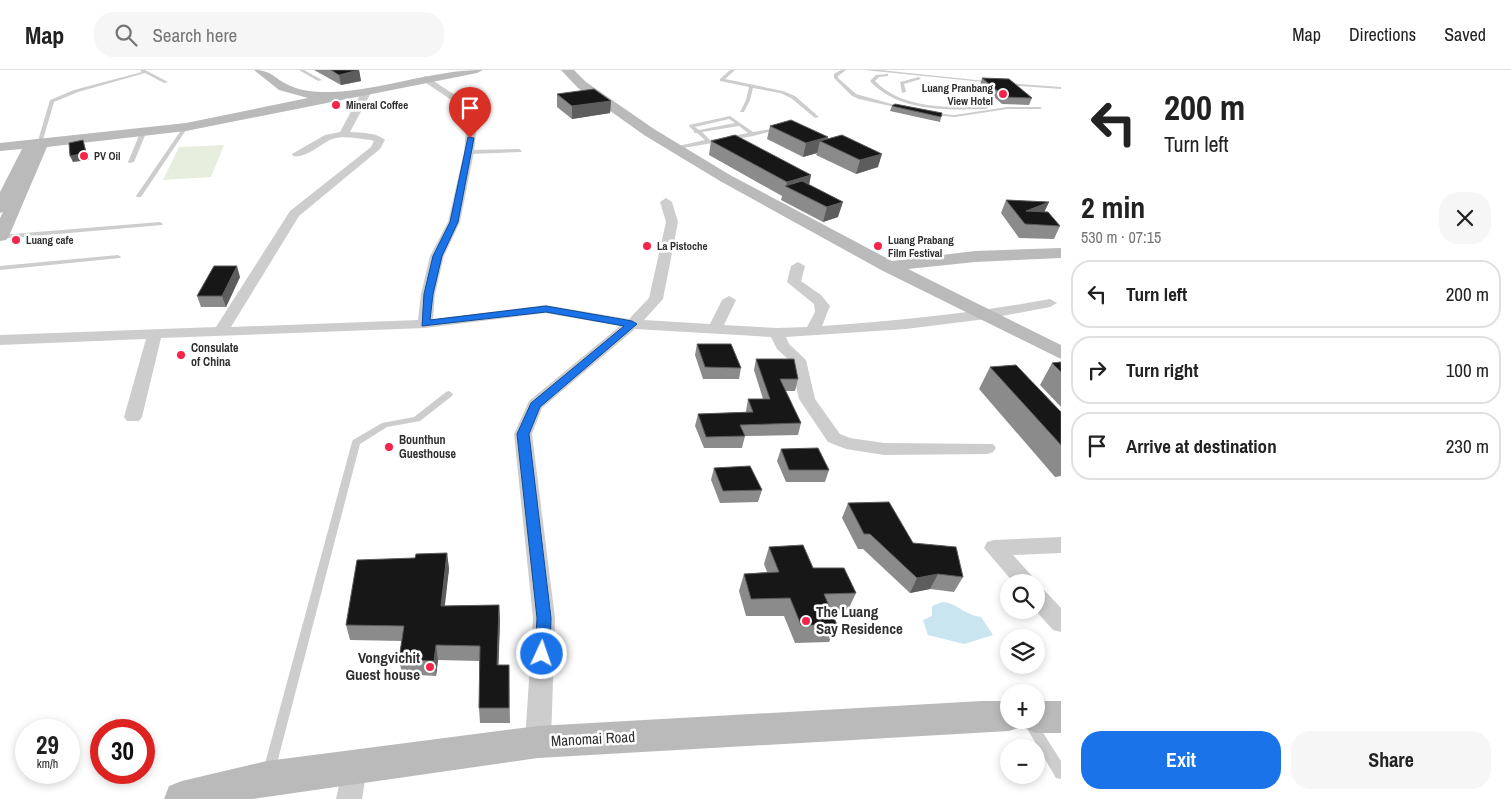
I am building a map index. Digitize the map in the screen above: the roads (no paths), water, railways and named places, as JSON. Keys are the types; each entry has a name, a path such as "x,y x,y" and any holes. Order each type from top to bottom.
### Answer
{"street":[{"path":"260,70 280,86 313,95"},
{"path":"0,147 144,134 477,70"},
{"path":"567,70 582,85 672,148 889,266 1061,353"},
{"path":"425,324 428,294 438,256 454,222 469,152 473,110 426,79"},
{"path":"268,108 283,94 280,86"},
{"path":"344,134 367,91"},
{"path":"240,116 313,95 347,94"},
{"path":"240,116 313,95"},
{"path":"221,331 294,214 375,149 380,140 373,137 344,134 330,137 297,154"},
{"path":"0,208 29,148 40,143"},
{"path":"0,236 40,149 40,143"},
{"path":"538,742 544,618 523,434 535,405 632,324 656,299 672,222 666,202"},
{"path":"889,266 931,259 1061,253"},
{"path":"798,266 794,282 818,298 822,304 823,314 811,332"},
{"path":"715,329 729,300"},
{"path":"0,340 425,324 546,309 632,324 778,333 811,332 906,325 986,315 1050,304"},
{"path":"778,333 782,346 798,360 801,386 808,404 834,438 856,446 900,449 987,448"},
{"path":"133,417 156,334"},
{"path":"1018,574 994,548 1061,546"},
{"path":"1045,606 1061,624"},
{"name":"Manomai Road","path":"182,799 267,778 538,742 1000,716"},
{"path":"1045,717 1061,717"},
{"path":"349,799 354,767"}],"lane":[{"path":"301,70 320,80"},
{"path":"733,70 722,80 793,96 817,117"},
{"path":"844,70 836,75 836,78 854,95 910,110"},
{"path":"866,70 1061,88"},
{"path":"40,143 52,101 76,91 144,71 166,82"},
{"path":"907,74 878,76 872,81 883,91 893,96 929,106 946,108 1040,108"},
{"path":"904,92 902,83 924,76"},
{"path":"742,111 748,100 751,86"},
{"path":"927,113 969,115 1007,108"},
{"path":"709,142 692,128 693,124 727,117 753,134"},
{"path":"696,132 740,124"},
{"path":"139,196 186,127"},
{"path":"672,148 778,129"},
{"path":"131,162 144,134"},
{"path":"469,152 519,151"},
{"path":"0,236 160,224"},
{"path":"0,268 118,257"},
{"path":"267,778 356,442 385,426 417,419 449,394"},
{"path":"1034,729 1061,773"}],"water":[{"path":"932,86 963,91 943,93 919,88"},
{"path":"942,602 952,604 970,614 981,617 993,635 964,644 928,635 923,620 932,616 932,606"}],"place":[{"name":"Luang Pranbang View Hotel","path":"1003,94"},
{"name":"Mineral Coffee","path":"336,105"},
{"name":"PV Oil","path":"84,156"},
{"name":"Luang cafe","path":"16,240"},
{"name":"La Pistoche","path":"647,246"},
{"name":"Luang Prabang Film Festival","path":"878,246"},
{"name":"Consulate of China","path":"181,355"},
{"name":"Bounthun Guesthouse","path":"389,447"},
{"name":"The Luang Say Residence","path":"806,621"},
{"name":"Vongvichit Guest house","path":"430,667"}]}
